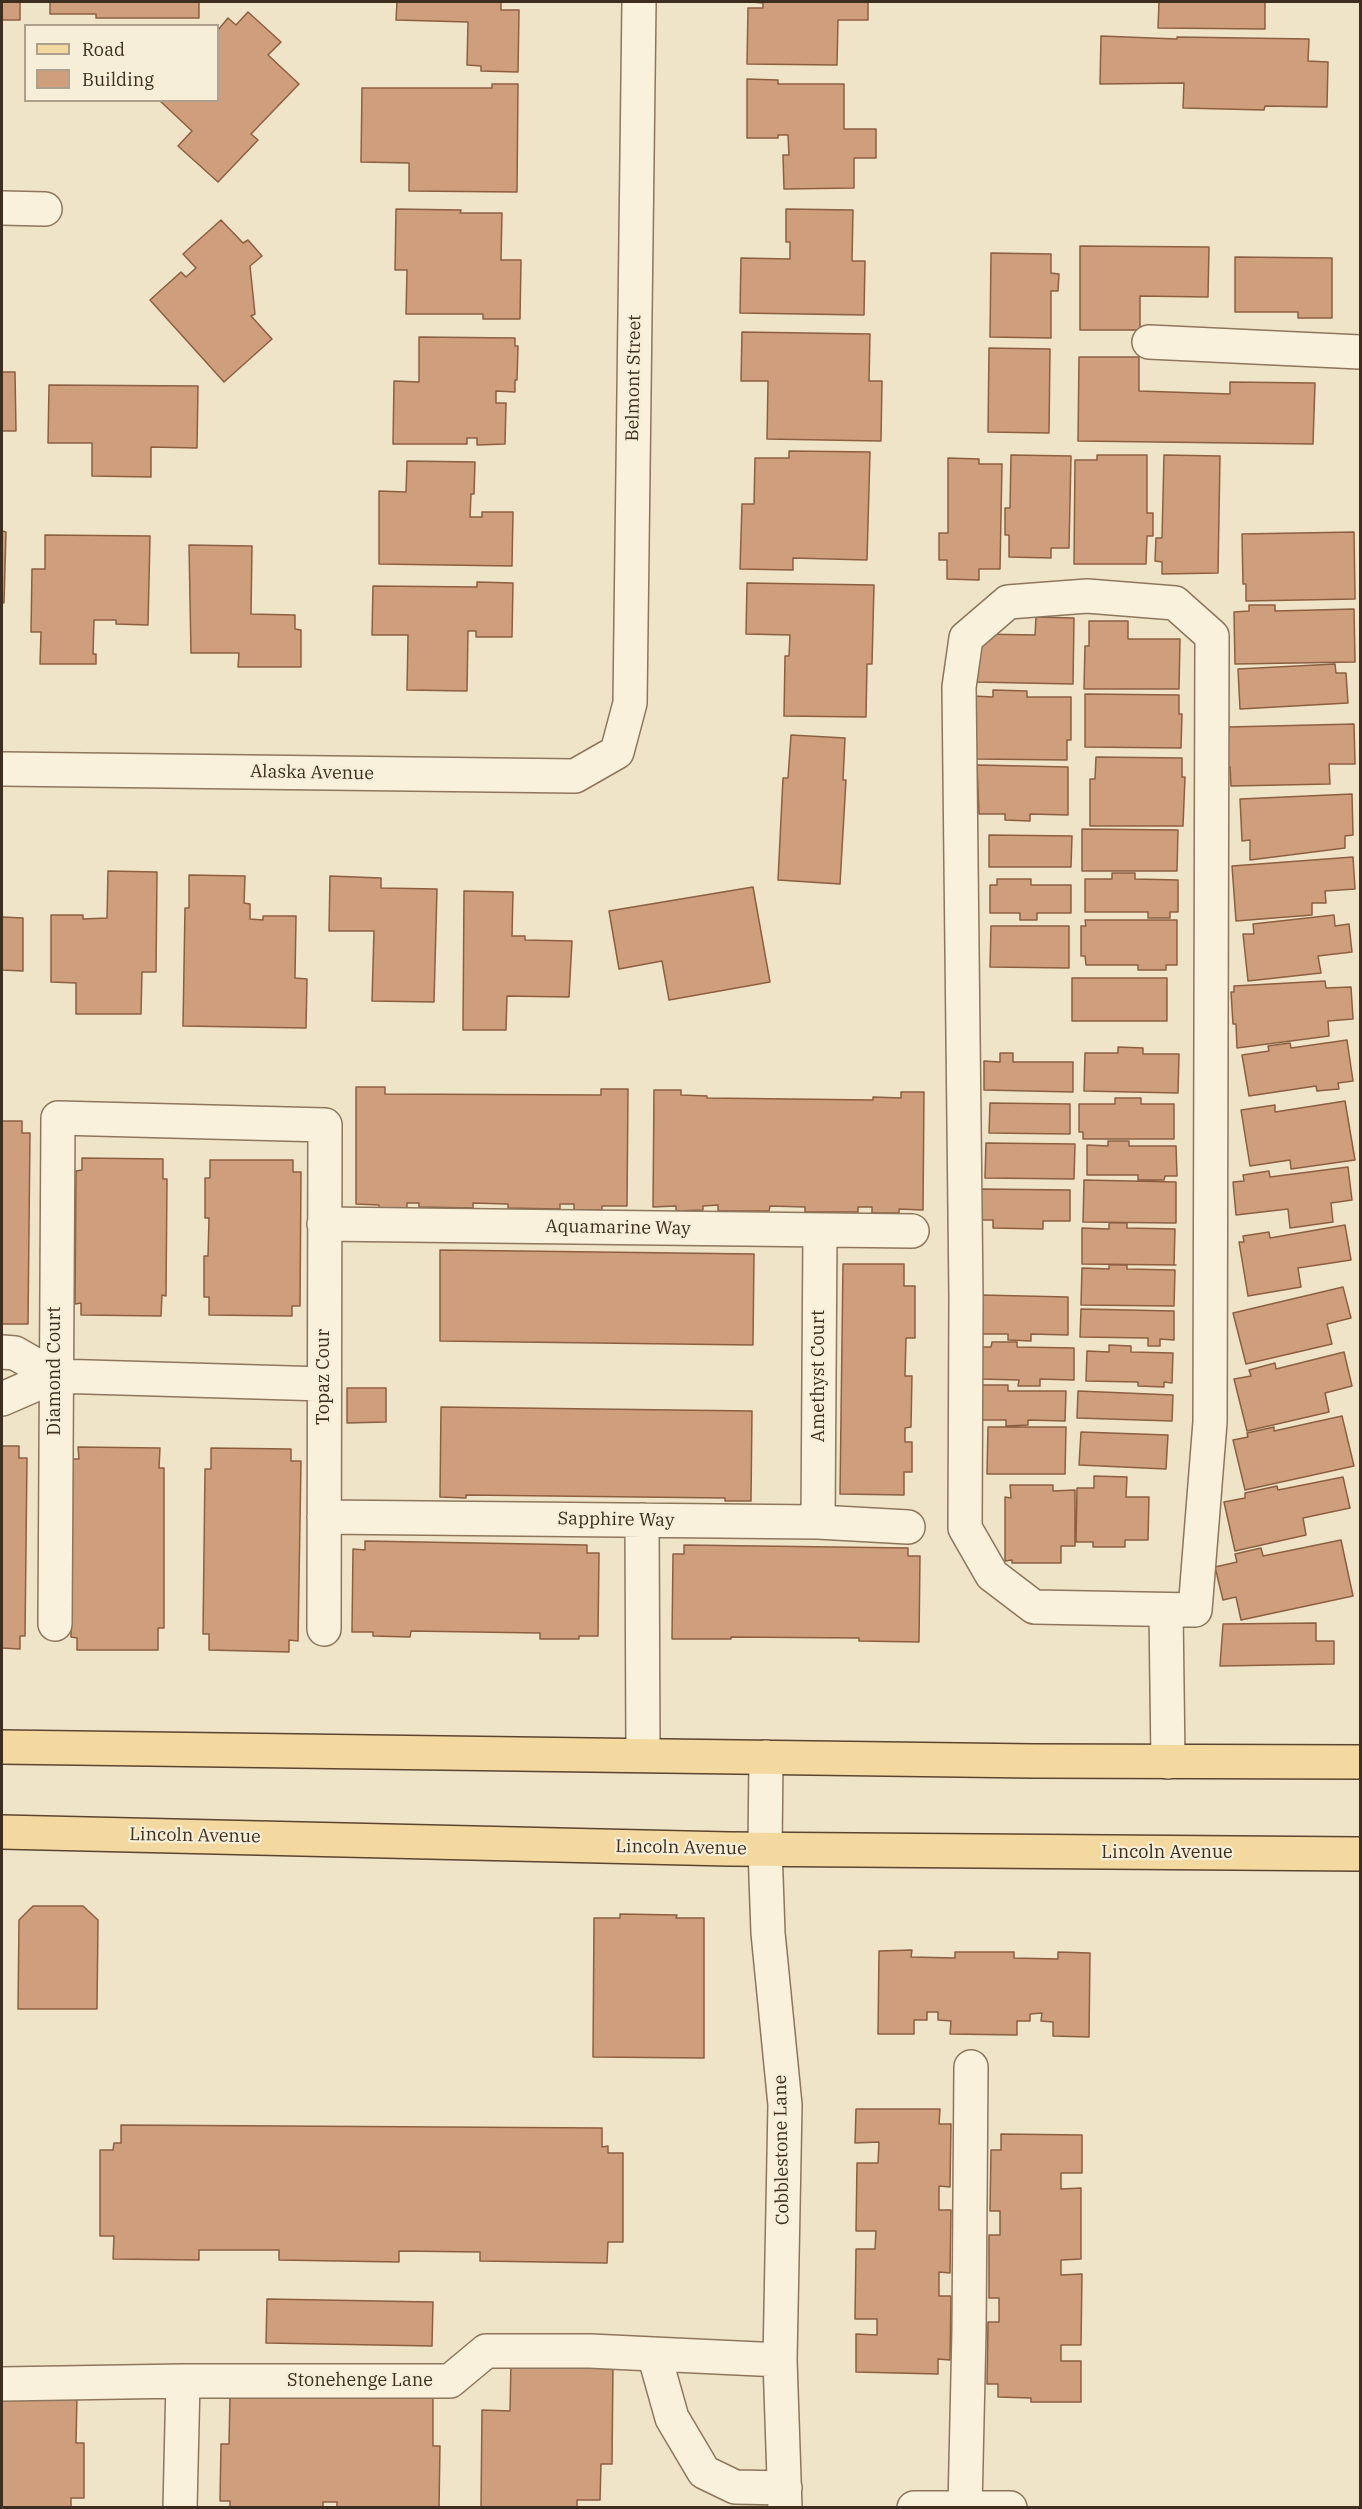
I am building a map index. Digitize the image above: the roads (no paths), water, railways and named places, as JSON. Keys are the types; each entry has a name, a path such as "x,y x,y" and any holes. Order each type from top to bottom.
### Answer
{"main road":[{"path":"2,1747 1360,1762"},
{"name":"Lincoln Avenue","path":"2,1832 765,1849 1360,1854"}],"street":[{"name":"Belmont Street","path":"617,752 630,703 639,2"},
{"path":"2,208 45,209"},
{"path":"1149,342 1360,352"},
{"path":"1087,597 1174,603 1212,636 1210,1422 1195,1610 1166,1610 1034,1607 992,1575 965,1528 966,1298 959,687 966,638 1008,602 1087,597"},
{"name":"Alaska Avenue","path":"2,769 575,776 617,752"},
{"name":"Diamond Court","path":"55,1624 54,1376 58,1118 326,1125"},
{"name":"Topaz Cour","path":"324,1629 326,1125"},
{"name":"Aquamarine Way","path":"324,1224 912,1231"},
{"name":"Amethyst Court","path":"818,1522 820,1231"},
{"path":"2,1352 15,1353 54,1376"},
{"path":"2,1399 14,1396 54,1376 324,1384"},
{"name":"Sapphire Way","path":"324,1517 818,1522 908,1527"},
{"path":"642,1520 643,1755"},
{"path":"1166,1610 1168,1761"},
{"name":"Cobblestone Lane","path":"766,1757 765,1849 768,1933 785,2105 780,2360 785,2498"},
{"path":"965,2507 971,2067"},
{"name":"Stonehenge Lane","path":"2,2384 450,2381 486,2351 590,2351 780,2360"},
{"path":"654,2354 672,2418 704,2472 735,2487 785,2498"},
{"path":"180,2508 183,2381"},
{"path":"914,2507 1010,2508"}]}
